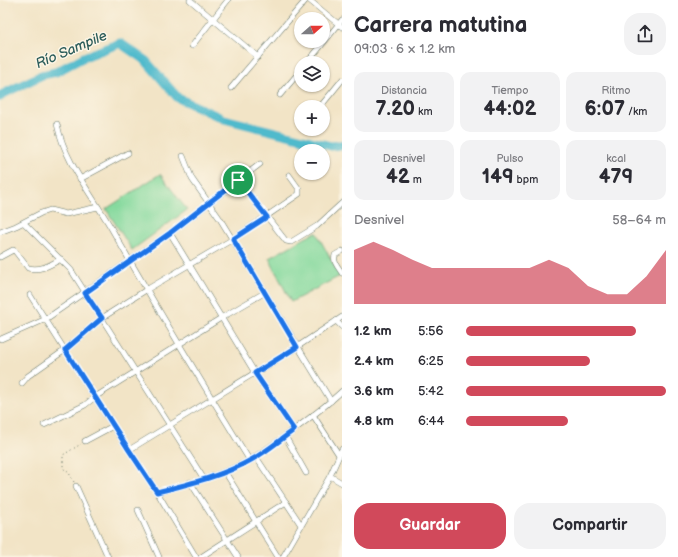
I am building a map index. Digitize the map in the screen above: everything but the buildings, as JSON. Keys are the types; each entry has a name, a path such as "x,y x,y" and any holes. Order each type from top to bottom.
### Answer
{"street":[{"path":"190,0 258,56"},
{"path":"192,46 228,0"},
{"path":"231,88 308,0 341,24 313,56"},
{"path":"280,95 294,78"},
{"path":"326,100 342,80"},
{"path":"56,124 63,148 80,179 250,461"},
{"path":"80,179 128,153"},
{"path":"183,156 192,180 233,239 264,293 331,401"},
{"path":"2,339 46,319 85,293 170,233 260,164"},
{"path":"22,383 28,376 65,350 102,318 146,290 233,239 299,194 299,189 289,175"},
{"path":"238,180 286,241 292,242 317,226 342,203"},
{"path":"0,232 24,223 41,212 50,210 66,214 98,207"},
{"path":"24,223 71,270 204,479"},
{"path":"170,233 255,373 294,430"},
{"path":"0,257 13,250 28,268 36,270 46,268 61,259"},
{"path":"342,251 335,254 334,258 342,273"},
{"path":"44,425 85,405 95,397 179,344 264,293"},
{"path":"30,295 113,426 157,492 196,557"},
{"path":"129,450 297,347 342,317"},
{"path":"336,321 342,327"},
{"path":"157,492 204,479 250,461 294,430 342,391"},
{"path":"313,415 339,455"},
{"path":"85,441 113,426"},
{"path":"284,436 306,473"},
{"path":"283,557 330,476 342,449"},
{"path":"256,457 301,525"},
{"path":"224,472 278,557"},
{"path":"330,476 342,483"},
{"path":"190,482 238,557"},
{"path":"76,486 108,557"},
{"path":"201,557 286,502"},
{"path":"138,510 159,557"}],"path":[{"path":"76,486 69,474 63,468 63,455 85,441"}],"green space":[{"path":"160,174 187,210 132,250 106,209"},
{"path":"316,232 340,276 291,302 269,258"}],"waterway":[{"name":"Río Sampile","path":"0,97 3,94 42,75 56,72 84,57 120,43 146,61 178,98 224,119 331,146 342,145"}],"route":[{"path":"238,180 267,217 233,239 297,347 255,373 294,430 256,457 238,467 204,479 157,492 65,350 102,318 85,293 170,233 238,180"}]}
